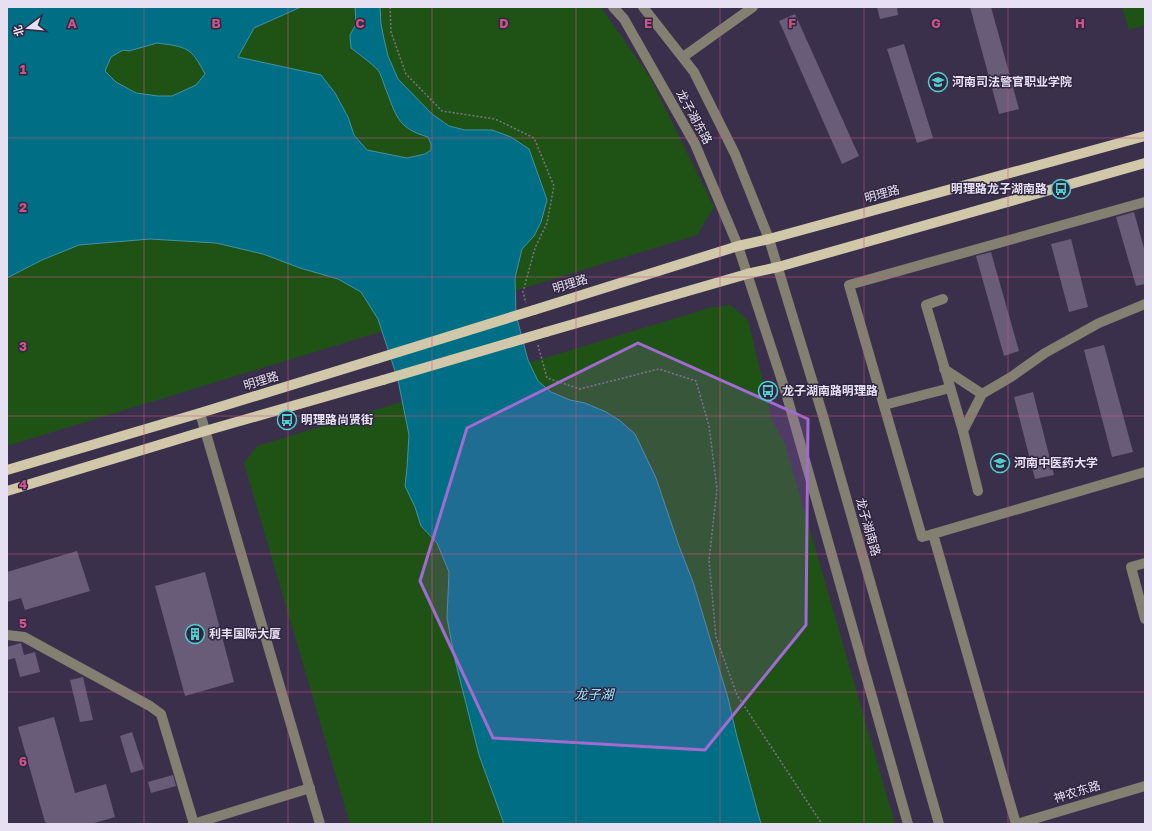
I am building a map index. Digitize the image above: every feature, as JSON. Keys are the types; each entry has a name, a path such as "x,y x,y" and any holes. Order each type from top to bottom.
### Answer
{"main road":[{"name":"明理路","path":"7,470 200,413 530,308 738,246 769,239 1145,136"},
{"path":"7,491 205,431 747,274 778,267 1145,163"}],"street":[{"name":"龙子湖东路","path":"613,7 624,19 695,144 738,246"},
{"name":"龙子湖东路","path":"643,7 694,72 734,154 769,239"},
{"path":"683,57 753,7"},
{"path":"1145,202 850,285 922,537 1145,472"},
{"name":"龙子湖南路","path":"769,239 823,416 939,824"},
{"path":"738,246 786,393 908,824"},
{"path":"943,300 926,305 963,431 978,491"},
{"path":"963,431 982,394 1011,377 1045,353 1099,323 1145,304"},
{"path":"944,368 982,394"},
{"path":"884,405 950,388"},
{"path":"200,413 320,824"},
{"path":"933,534 1017,824"},
{"path":"1145,563 1131,568 1145,618"},
{"path":"7,635 24,637 150,706 161,714 194,824 310,788"},
{"name":"神农东路","path":"1017,824 1145,786"}],"path":[{"path":"390,7 391,32 406,74 442,111 495,119 534,138 554,186 547,223 535,248 523,292 530,308"},
{"path":"537,342 547,378 580,389 659,369 696,381 709,426 717,489 708,560 716,637 736,695 822,824"}],"highlighted area":[{"path":"638,343 808,419 806,625 705,750 493,738 420,581 467,428"}],"green space":[{"path":"7,7 601,7 649,76 714,207 697,235 7,446"},
{"path":"1122,7 1145,7 1145,25 1129,30"},
{"path":"730,305 748,320 772,420 785,444 895,824 350,824 244,463 257,446 709,308"}],"water":[{"name":"龙子湖","path":"7,7 301,7 254,28 238,57 321,75 335,93 348,117 354,135 367,150 407,158 425,154 431,150 431,144 428,137 409,129 403,124 395,112 378,70 351,48 350,35 356,24 355,7 380,7 381,24 388,56 398,79 432,114 449,126 465,130 492,130 511,137 529,149 547,200 541,222 534,236 522,249 515,278 516,315 528,360 538,381 551,392 570,400 585,403 606,412 619,420 635,434 656,478 693,582 728,698 761,824 504,824 479,755 455,660 447,618 449,572 437,543 421,526 415,507 405,486 409,435 398,380 378,319 361,292 338,279 300,268 263,254 216,243 150,239 79,245 42,260 7,278","holes":["157,43 182,47 192,53 205,74 196,85 172,96 136,93 116,82 105,71 111,57 123,50 129,51"]}],"building":[{"path":"877,7 897,7 898,15 880,19"},
{"path":"970,7 991,7 1019,109 999,114"},
{"path":"795,14 859,156 842,164 779,21"},
{"path":"904,44 933,138 917,143 887,49"},
{"path":"1134,212 1145,252 1145,284 1136,286 1116,217"},
{"path":"1071,239 1088,307 1069,312 1051,244"},
{"path":"991,252 1019,351 1004,356 976,256"},
{"path":"1104,345 1133,452 1112,457 1084,350"},
{"path":"1033,392 1054,475 1035,479 1014,397"},
{"path":"77,551 90,591 25,610 21,598 7,602 7,572"},
{"name":"利丰国际大厦","path":"205,572 234,682 185,696 155,586"},
{"path":"21,643 24,655 35,652 40,672 20,677 15,658 7,660 7,647"},
{"path":"83,677 93,720 80,722 70,680"},
{"path":"54,717 75,793 106,784 115,817 91,824 49,824 45,822 18,727"},
{"path":"132,732 144,769 131,773 120,736"},
{"path":"173,775 176,786 151,793 148,782"}],"place":[{"name":"河南司法警官职业学院","path":"938,82"},
{"name":"明理路龙子湖南路","path":"1061,189"},
{"name":"龙子湖南路明理路","path":"768,391"},
{"name":"明理路尚贤街","path":"287,420"},
{"name":"河南中医药大学","path":"1000,463"},
{"name":"利丰国际大厦","path":"195,634"}]}
